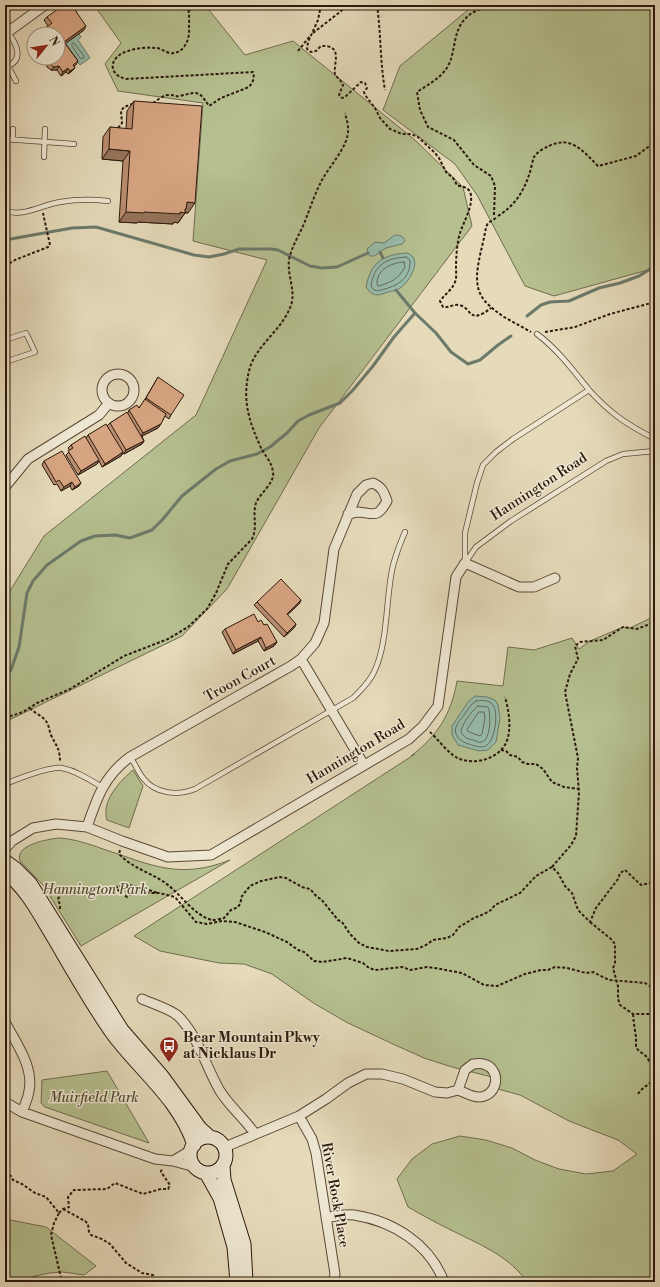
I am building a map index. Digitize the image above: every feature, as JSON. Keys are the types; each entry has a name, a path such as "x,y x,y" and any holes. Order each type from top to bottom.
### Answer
{"street":[{"path":"6,32 45,5"},
{"path":"5,487 28,459 99,416 109,403"},
{"name":"Troon Court","path":"87,827 102,787 120,764 130,756 301,659 315,643 324,623 334,549 348,514"},
{"path":"465,563 519,587 534,586 555,578"},
{"name":"Hannington Road","path":"5,849 12,840 33,828 56,824 87,827 168,857 211,855 409,740 423,726 438,706 456,577 465,563"},
{"path":"301,659 364,765"},
{"path":"5,861 16,869 30,883 122,1030 162,1076 200,1128 225,1147 226,1155 223,1166 224,1180 244,1244 246,1282"},
{"path":"5,872 25,892 101,1017 122,1045 147,1072 179,1114 189,1130 193,1147 191,1161 200,1170 220,1198 234,1247 237,1282"},
{"path":"142,999 178,1016 190,1031 221,1092 248,1123 255,1134"},
{"path":"5,1022 29,1071 29,1092 22,1112"},
{"path":"225,1147 299,1116 348,1083 366,1074 382,1074 403,1079 435,1092 447,1093 458,1090 477,1098 487,1096 494,1088 496,1078 492,1069 484,1064 473,1064 465,1070 458,1090"},
{"path":"5,1102 22,1112 155,1159 173,1161 212,1173 218,1171 223,1166"},
{"name":"River Rock Place","path":"299,1116 312,1139 316,1153 335,1274 333,1282"},
{"path":"173,1161 193,1147 198,1140 210,1137"},
{"path":"326,1218 353,1215 385,1223 402,1232 427,1252 444,1282"}],"lane":[{"path":"6,32 15,42 18,49 14,62 7,67 16,81"},
{"path":"13,129 13,140"},
{"path":"44,157 45,129"},
{"path":"5,139 74,144"},
{"path":"5,211 12,213 27,212 58,202 83,199 108,201"},
{"path":"5,340 26,333 35,352 5,362"},
{"path":"537,334 548,342 589,390 616,417 655,440"},
{"path":"465,563 465,533 483,465 496,452 513,439 589,390"},
{"name":"Hannington Road","path":"465,563 476,546 505,525 606,461 623,454 655,451"},
{"path":"130,756 143,778 150,785 168,792 186,792 202,785 353,698 364,688 374,673 380,658 391,574 396,553 405,532"},
{"path":"5,784 60,768 78,774 102,787"}],"path":[{"path":"151,104 166,95 177,96 192,92 200,94 210,106 221,98 249,87 254,78 253,72 126,79 119,77 114,72 112,67 113,62 119,55 130,50 154,48 172,53 181,50 190,34 189,10 186,5"},
{"path":"189,10 200,5"},
{"path":"321,5 318,20 307,47 309,51 314,52 318,48 325,46 331,47 335,52 337,56 335,75 343,85 339,93 340,97 345,97 361,82 365,83 367,88 364,92 365,95 384,123 390,129 397,132 411,134 418,137 439,158 446,172 453,178 457,185 465,187 468,190 470,200 465,223 459,238 456,264 457,277 448,294 440,301 441,304 446,308 454,305 462,306 471,315 475,316 491,308"},
{"path":"298,51 312,34 347,5"},
{"path":"377,5 382,53 382,73 385,90"},
{"path":"494,215 495,186 491,176 474,165 454,140 428,127 420,110 417,92 440,77 449,64 456,36 465,18 475,11 491,7 506,8 512,5"},
{"path":"118,128 122,123 122,110 124,107 137,103"},
{"path":"5,718 15,716 37,703 70,689 124,656 173,636 188,627 199,618 212,601 228,564 247,545 255,534 254,511 256,504 273,476 272,466 261,448 248,415 246,393 252,364 261,349 282,323 291,306 293,299 289,261 290,254 320,183 345,143 348,129 345,113"},
{"path":"655,142 636,156 598,166 580,148 570,143 557,142 544,148 535,157 526,184 520,196 507,210 488,223 486,227 478,275 480,293 486,304 516,324 537,334 575,326 610,314 655,302"},
{"path":"5,266 15,260 50,245 43,213"},
{"path":"122,841 119,854 125,862 157,878 169,886 195,911 212,920 224,918 231,910 238,907 242,896 250,886 261,881 280,877 286,878 302,887 310,889 317,897 321,899 338,920 342,922 350,934 359,943 367,947 389,951 417,948 426,945 433,940 447,938 453,935 459,927 491,910 495,905 520,893 536,876 552,867 571,845 576,836 579,789 577,768 578,758 565,692 570,674 578,659 575,646 580,642 603,640 623,627 637,629 655,622"},
{"path":"423,726 440,741 451,754 459,759 481,761 501,750 506,744 509,731 509,715 505,697"},
{"path":"30,708 48,724 59,750 60,768"},
{"path":"501,750 518,757 522,762 536,764 543,769 552,782 564,787 579,789"},
{"path":"552,867 558,873 565,886 572,893 578,910 615,944 615,964 613,968 620,1006 633,1014 651,1014 655,1016"},
{"path":"590,922 596,908 618,879 620,873 625,870 641,885 655,882"},
{"path":"59,912 60,905 58,899 63,892 73,895 83,891 130,885 175,897 196,922 207,924 222,921 235,922 265,932 287,942 314,960 322,962 347,958 363,963 369,968 375,970 403,967 410,970 427,967 462,973 484,985 498,986 525,974 548,970 555,967 593,972 603,978 616,981 645,983 655,989"},
{"path":"115,888 128,898 140,890 154,894 159,893"},
{"path":"633,1014 636,1047 655,1067"},
{"path":"638,1094 655,1080"},
{"path":"62,1282 51,1235 54,1223 59,1213 69,1207 68,1197 74,1190 91,1188 95,1190 107,1189 115,1183 143,1194 161,1189 168,1189 170,1185 162,1172 163,1161"},
{"path":"5,1172 11,1176 12,1180 46,1198 59,1213"},
{"path":"63,1210 85,1221 88,1224 91,1235 110,1244 126,1263 142,1273 153,1275 158,1282"}],"green space":[{"path":"94,5 205,5 245,55 293,41 415,140 463,187 472,226 319,428 227,589 182,636 5,722 5,595 8,594 44,536 196,415 267,260 193,241 203,103 118,91 105,64 121,43"},
{"path":"474,5 655,5 655,268 554,296 525,286 477,195 455,164 383,110 400,66"},
{"path":"655,616 655,1282 527,1282 513,1266 495,1253 408,1207 397,1179 412,1159 432,1144 460,1136 486,1140 512,1148 535,1160 559,1169 586,1174 613,1171 637,1154 618,1140 569,1121 520,1095 494,1088 496,1078 424,1058 348,1023 315,1004 272,974 244,964 219,963 160,951 134,936 415,754 411,756 428,741 442,724 451,704 457,681 503,686 508,647 534,650 572,638 579,649 590,641 623,627 630,628"},
{"path":"133,770 143,786 129,828 107,820 106,813 109,799 113,792"},
{"name":"Hannington Park","path":"59,838 82,842 151,865 180,870 212,866 230,860 81,946 43,885 20,861 22,851 27,847 40,841"},
{"name":"Muirfield Park","path":"107,1071 149,1143 45,1107 41,1103 42,1080"},
{"path":"5,1219 46,1227 96,1266 84,1275 63,1272 50,1273 18,1282 5,1282"}],"water":[{"path":"79,34 81,37 78,40 90,58 80,65 66,43"},
{"path":"395,235 401,236 405,241 402,244 386,248 374,256 370,256 367,249 375,242 384,243"},
{"path":"407,253 412,256 415,265 411,276 404,285 397,290 381,294 376,295 371,293 366,287 368,278 371,271 379,261 398,254"},
{"path":"475,696 487,697 495,700 498,705 500,718 496,742 488,750 479,751 458,745 452,735 452,726 468,702"}],"building":[{"path":"63,5 76,5 78,8 75,10 86,26 66,41 66,26 48,26 52,23 47,17"},
{"path":"66,45 78,61 73,65 75,68 70,71 68,68 63,72 59,66 66,66"},
{"path":"134,101 202,106 195,203 187,202 185,213 126,212 130,151 109,149 110,127 132,129"},
{"path":"158,377 184,395 171,415 146,398"},
{"path":"145,399 166,414 161,424 143,433 129,410 137,405 139,408"},
{"path":"127,412 144,441 126,450 110,423"},
{"path":"106,424 123,452 105,464 88,435"},
{"path":"85,436 99,460 81,471 68,451 73,448 71,445"},
{"path":"62,451 81,483 75,487 72,482 64,487 59,480 56,482 44,461"},
{"path":"281,579 301,600 287,614 296,624 287,633 257,602"},
{"path":"254,614 258,622 261,620 264,625 267,624 277,642 266,648 261,637 236,650 225,629"}],"waterway":[{"path":"5,240 72,228 96,227 194,255 209,257 239,249 271,249 278,250 310,266 322,268 337,267 368,253"},
{"path":"380,252 383,258"},
{"path":"527,316 541,305 550,302 569,301 599,288 620,283 639,276 655,266"},
{"path":"396,290 415,313 436,333 451,352 468,364 480,360 511,336"},
{"path":"5,676 11,670 19,647 27,593 33,581 47,565 81,541 95,536 115,535 130,538 152,530 182,496 216,469 230,461 257,454 270,447 287,433 298,421 340,403 353,390 394,337 415,313"}],"place":[{"name":"Bear Mountain Pkwy at Nicklaus Dr","path":"169,1063"}]}
